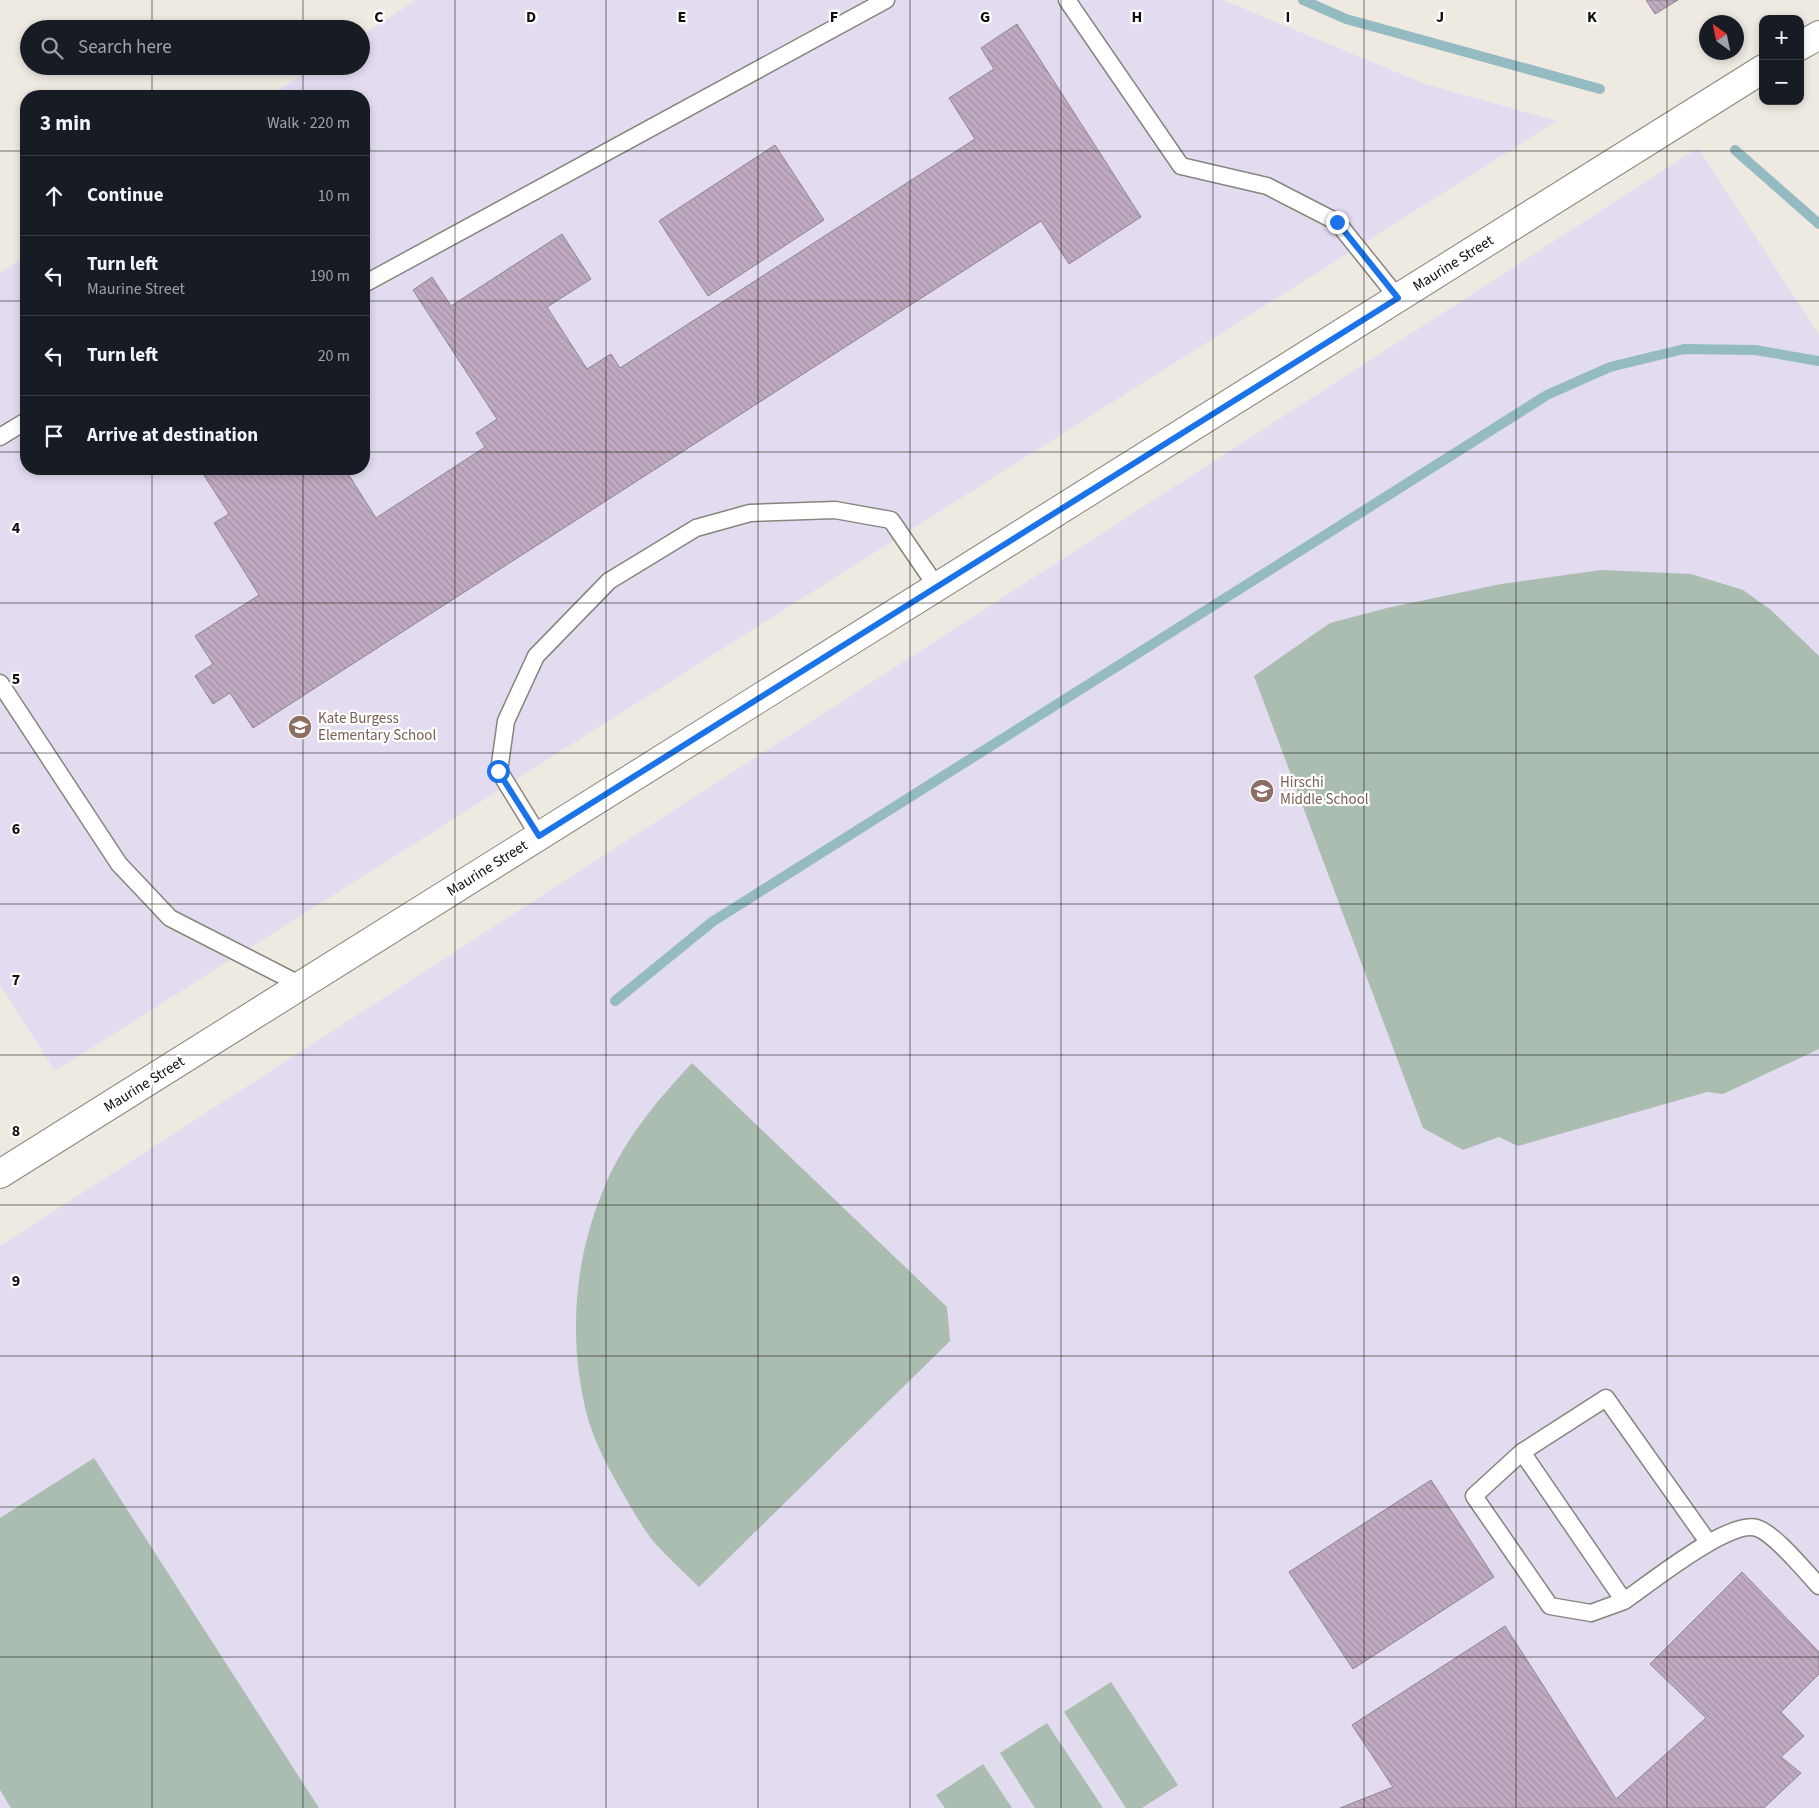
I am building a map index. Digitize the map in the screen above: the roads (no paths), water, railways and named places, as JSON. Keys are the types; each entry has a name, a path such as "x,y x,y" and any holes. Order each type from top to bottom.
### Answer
{"street":[{"path":"1804,44 1819,35"},
{"name":"Maurine Street","path":"0,1174 1759,72"}],"lane":[{"path":"370,281 886,0"},
{"path":"1067,0 1182,166 1267,186 1337,222 1398,298"},
{"path":"0,437 20,425"},
{"path":"539,836 498,771 506,722 536,656 609,581 696,528 750,514 835,510 891,520 937,587"},
{"path":"0,683 119,864 170,918 301,985"},
{"path":"1708,1542 1606,1398 1522,1452 1474,1496 1550,1606 1592,1613 1624,1601 1708,1542 1737,1528 1756,1528 1773,1538 1819,1586"},
{"path":"1522,1452 1624,1601"}],"waterway":[{"path":"1303,0 1346,19 1600,89"},
{"path":"1735,150 1819,224"},
{"path":"615,1001 712,922 1547,395 1610,367 1684,349 1755,350 1819,361"}],"place":[{"name":"Kate Burgess Elementary School","path":"300,727"},
{"name":"Hirschi Middle School","path":"1262,791"}]}
